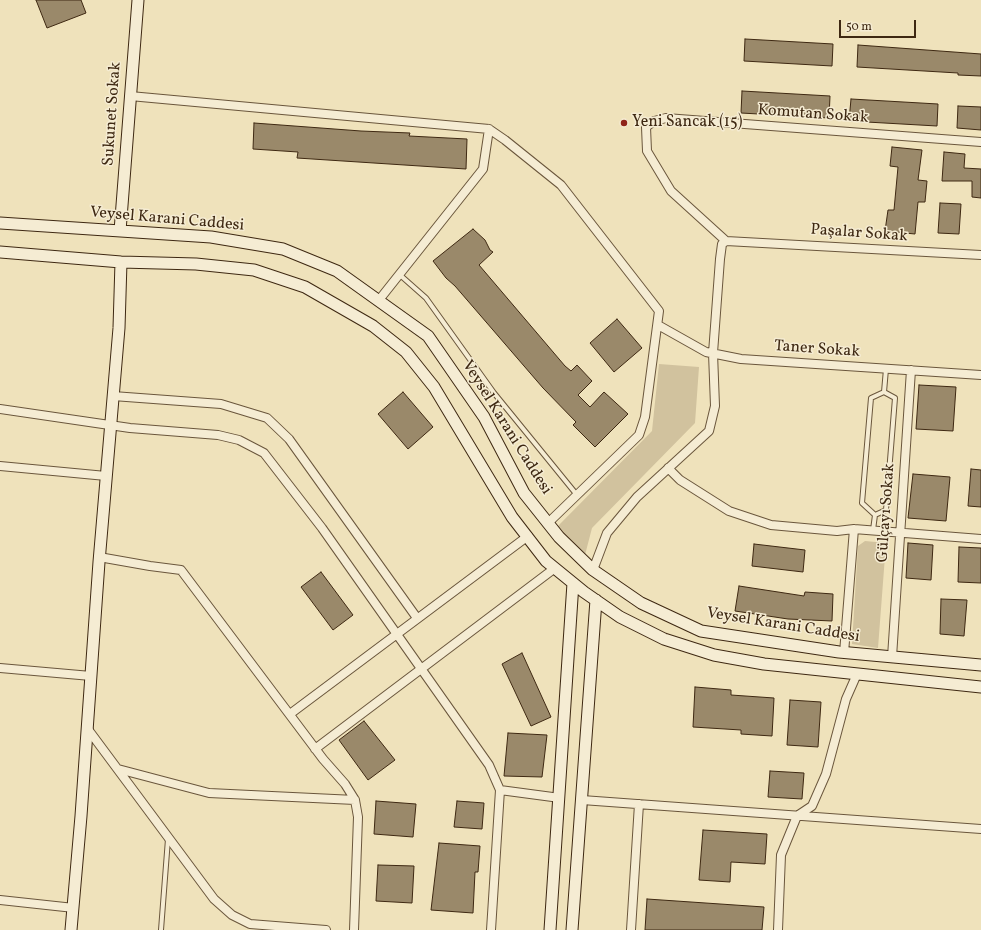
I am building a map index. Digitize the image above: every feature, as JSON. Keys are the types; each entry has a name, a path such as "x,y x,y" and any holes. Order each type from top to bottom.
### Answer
{"main road":[{"name":"Sukunet Sokak","path":"120,231 138,1"},
{"name":"Veysel Karani Caddesi","path":"0,223 211,237 283,249 338,271 428,336 484,417 524,493 559,537 593,570 641,603 701,631 844,653 981,665"},
{"path":"0,252 121,262 196,264 254,270 305,287 373,326 406,352 434,387 512,516 546,561 573,583 620,617 664,639 714,655 764,664 981,687"},
{"path":"71,930 74,908 99,557 119,328 121,262"},
{"path":"550,930 560,798 573,583"},
{"path":"572,930 596,600"}],"street":[{"path":"130,96 489,129 561,185 659,311 645,417 639,435 548,523"},
{"name":"Komutan Sokak","path":"730,240 671,191 647,151 646,128 654,121 666,118 981,142"},
{"path":"380,300 483,169 489,129"},
{"path":"593,570 607,533 638,497 709,431 715,406 713,353 720,259 722,244 730,240"},
{"name":"Paşalar Sokak","path":"730,240 981,255"},
{"name":"Taner Sokak","path":"658,325 706,352 741,359 981,375"},
{"name":"Gülçayı Sokak","path":"892,657 911,370"},
{"path":"113,396 221,404 267,418 289,439 417,618"},
{"path":"0,409 110,425 218,435 240,440 264,454 322,528 489,764 500,790 490,930"},
{"path":"0,466 106,476"},
{"path":"668,468 680,480 729,511 771,525 838,531 854,529 873,530 981,539"},
{"path":"844,653 854,529"},
{"path":"290,714 528,536"},
{"path":"99,557 182,570 315,749 345,784 355,800 358,817 354,930"},
{"path":"315,749 555,568"},
{"path":"0,668 91,676"},
{"path":"778,930 780,855 797,816 812,806 826,774 846,699 857,674"},
{"path":"87,728 214,899 232,915 250,924 326,930"},
{"path":"118,769 210,793 355,800"},
{"path":"500,790 560,798"},
{"path":"582,800 981,829"},
{"path":"631,930 639,804"},
{"path":"0,900 74,908"}],"lane":[{"path":"400,275 426,298 494,393 577,496"},
{"path":"884,392 886,368"},
{"path":"874,515 886,510 895,398 884,392"},
{"path":"874,515 862,504 871,398 884,392"},
{"path":"873,530 874,515"},
{"path":"161,930 168,836"}],"shaded area":[{"path":"659,364 699,367 695,423 592,528 585,555 564,536 558,526 652,431"},
{"path":"865,541 886,543 878,648 852,644 858,546"}],"building":[{"path":"36,0 81,0 86,13 47,28"},
{"path":"745,39 833,44 832,66 744,61"},
{"path":"858,45 981,54 981,76 958,75 958,73 857,67"},
{"path":"742,91 830,96 829,118 741,113"},
{"path":"851,99 938,104 937,126 849,121"},
{"path":"958,106 981,107 981,130 957,128"},
{"path":"254,123 410,133 409,136 467,139 466,169 297,158 298,152 253,149"},
{"path":"892,147 922,150 918,180 927,181 925,202 918,202 915,234 885,231 888,210 894,210 898,167 890,166"},
{"path":"944,152 965,154 964,168 981,169 981,198 972,197 972,181 942,181"},
{"path":"940,203 961,204 959,234 938,233"},
{"path":"473,229 485,240 490,250 493,252 479,265 565,366 571,371 577,365 592,381 578,395 590,407 604,392 628,414 595,447 573,425 576,422 543,388 455,286 446,278 433,261"},
{"path":"617,319 642,348 614,372 590,343"},
{"path":"919,385 956,387 953,431 916,429"},
{"path":"403,392 433,427 408,449 378,414"},
{"path":"971,469 981,470 981,507 968,506"},
{"path":"913,474 950,477 946,521 908,518"},
{"path":"908,543 933,545 931,580 906,578"},
{"path":"754,544 805,550 803,572 752,566"},
{"path":"959,547 981,548 981,583 958,582"},
{"path":"321,572 353,615 333,630 301,587"},
{"path":"739,586 804,596 805,592 833,594 832,621 788,619 735,611"},
{"path":"941,599 967,600 964,636 940,634"},
{"path":"522,653 551,717 531,726 502,664"},
{"path":"695,687 731,690 731,695 774,698 772,736 741,734 741,730 693,727"},
{"path":"790,700 821,702 818,747 787,745"},
{"path":"364,721 395,760 368,780 339,740"},
{"path":"508,733 547,735 542,777 504,776"},
{"path":"770,771 804,773 802,799 768,797"},
{"path":"376,801 416,804 413,837 374,834"},
{"path":"457,801 484,803 482,829 454,827"},
{"path":"703,830 767,834 765,864 731,862 730,882 699,880"},
{"path":"439,843 480,846 478,872 475,872 473,913 431,910"},
{"path":"378,865 414,866 412,903 376,901"},
{"path":"647,899 764,907 762,930 645,930"}],"place":[{"name":"Yeni Sancak (15)","path":"624,123"}]}
